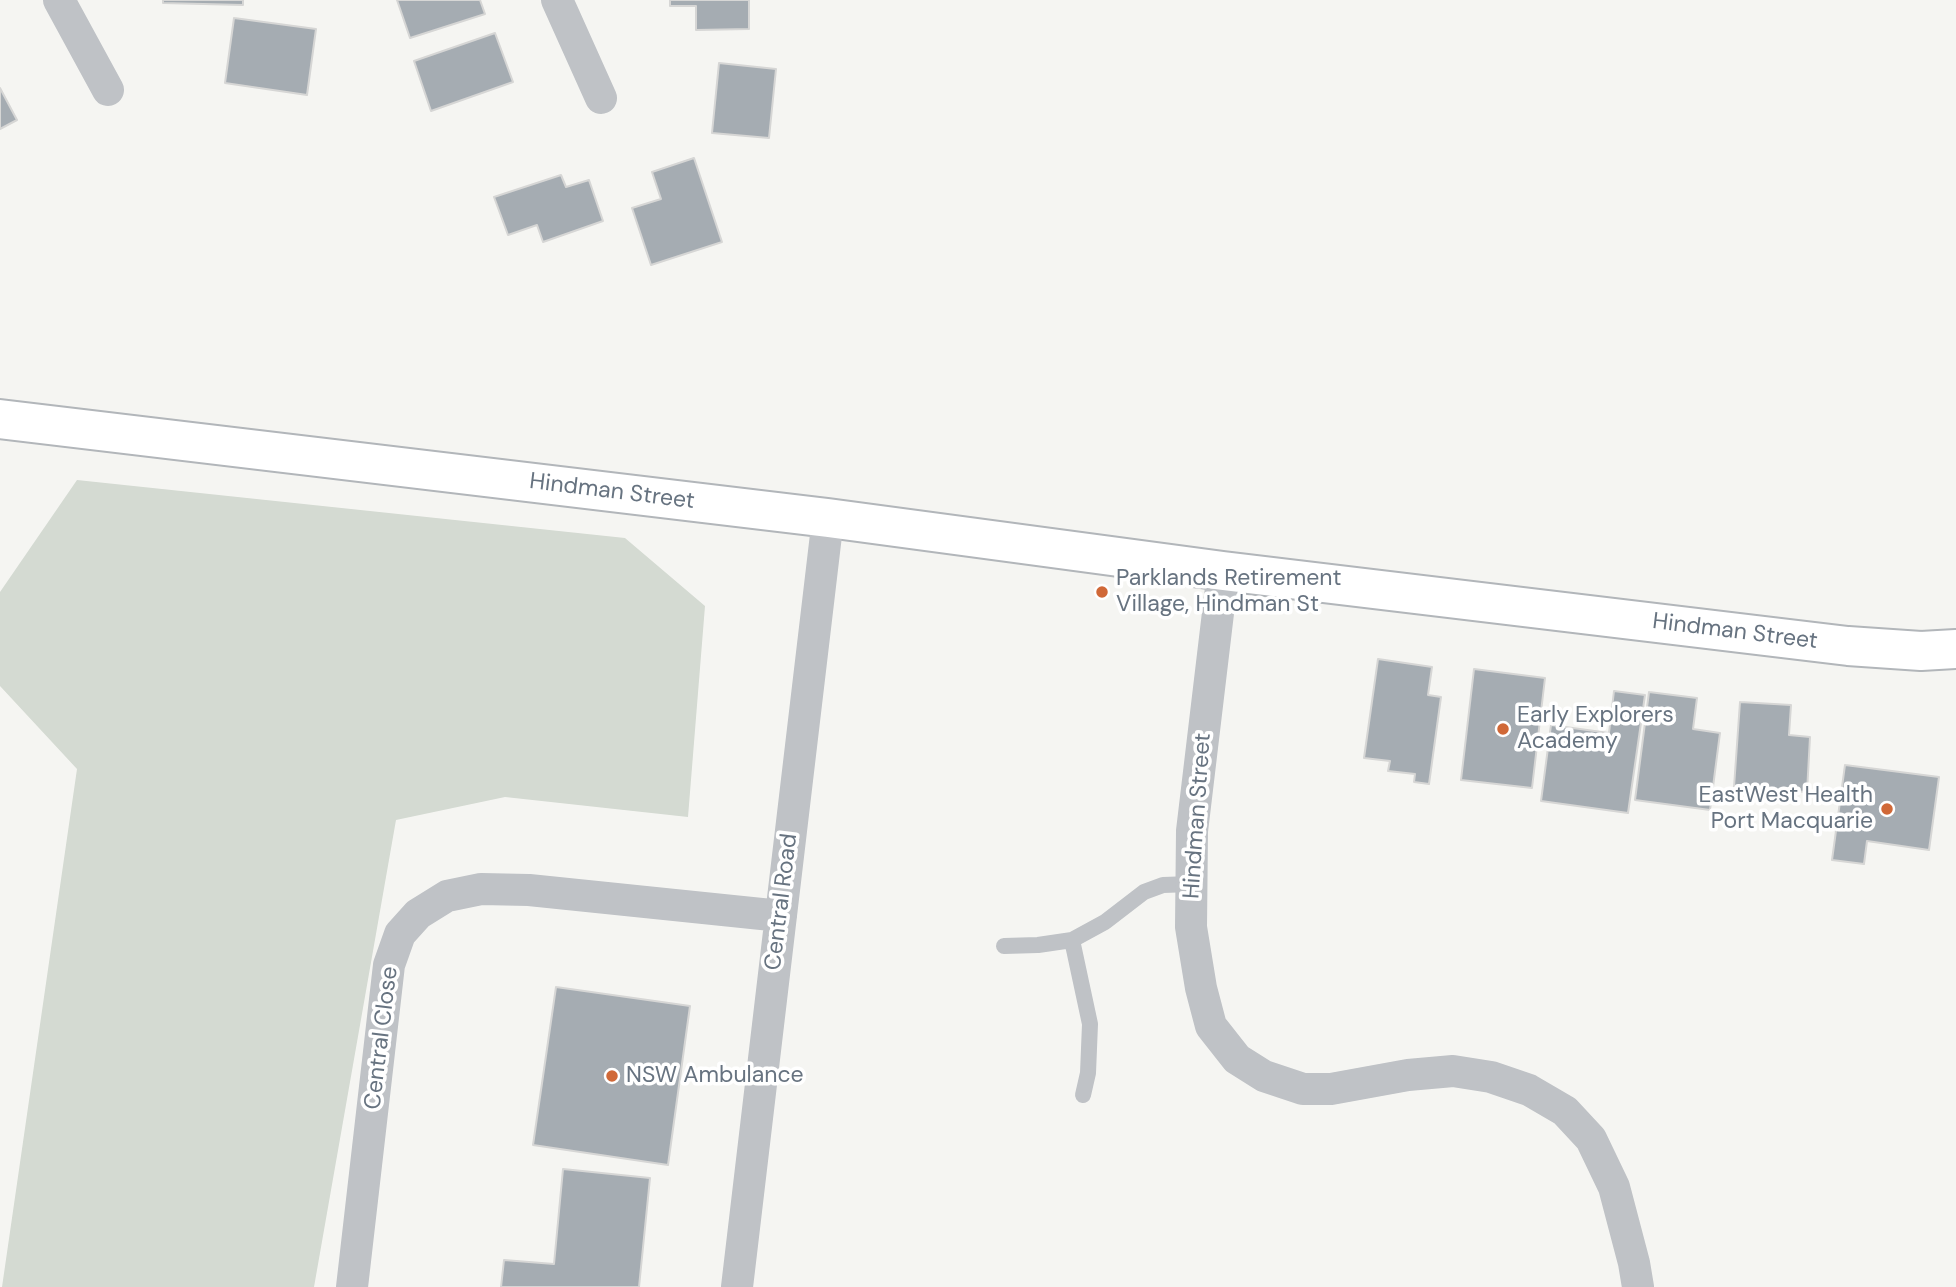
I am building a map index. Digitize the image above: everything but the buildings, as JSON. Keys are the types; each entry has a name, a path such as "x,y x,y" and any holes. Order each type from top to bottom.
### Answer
{"street":[{"path":"59,0 108,90"},
{"path":"557,0 601,98"},
{"name":"Hindman Street","path":"0,419 828,517 1223,570 1848,646 1921,651 1956,649"},
{"name":"Central Road","path":"737,1287 828,517"},
{"name":"Hindman Street","path":"1223,570 1192,831 1191,928 1201,988 1211,1026 1237,1059 1264,1076 1303,1089 1331,1089 1408,1075 1453,1071 1491,1077 1529,1090 1565,1111 1591,1139 1614,1186 1638,1287"},
{"name":"Central Close","path":"352,1287 389,965 400,934 418,914 447,896 481,889 529,890 781,916"}],"lane":[{"path":"1004,946 1072,940 1105,922 1144,891 1163,885 1191,884"},
{"path":"1072,940 1090,1024 1088,1073 1083,1095"}],"shaded area":[{"path":"77,480 625,538 705,606 688,817 505,797 396,820 314,1287 2,1287 77,769 0,686 0,592"}],"place":[{"name":"Parklands Retirement Village, Hindman St","path":"1102,592"},
{"name":"Early Explorers Academy","path":"1503,729"},
{"name":"EastWest Health Port Macquarie","path":"1887,809"},
{"name":"NSW Ambulance","path":"612,1076"}]}
